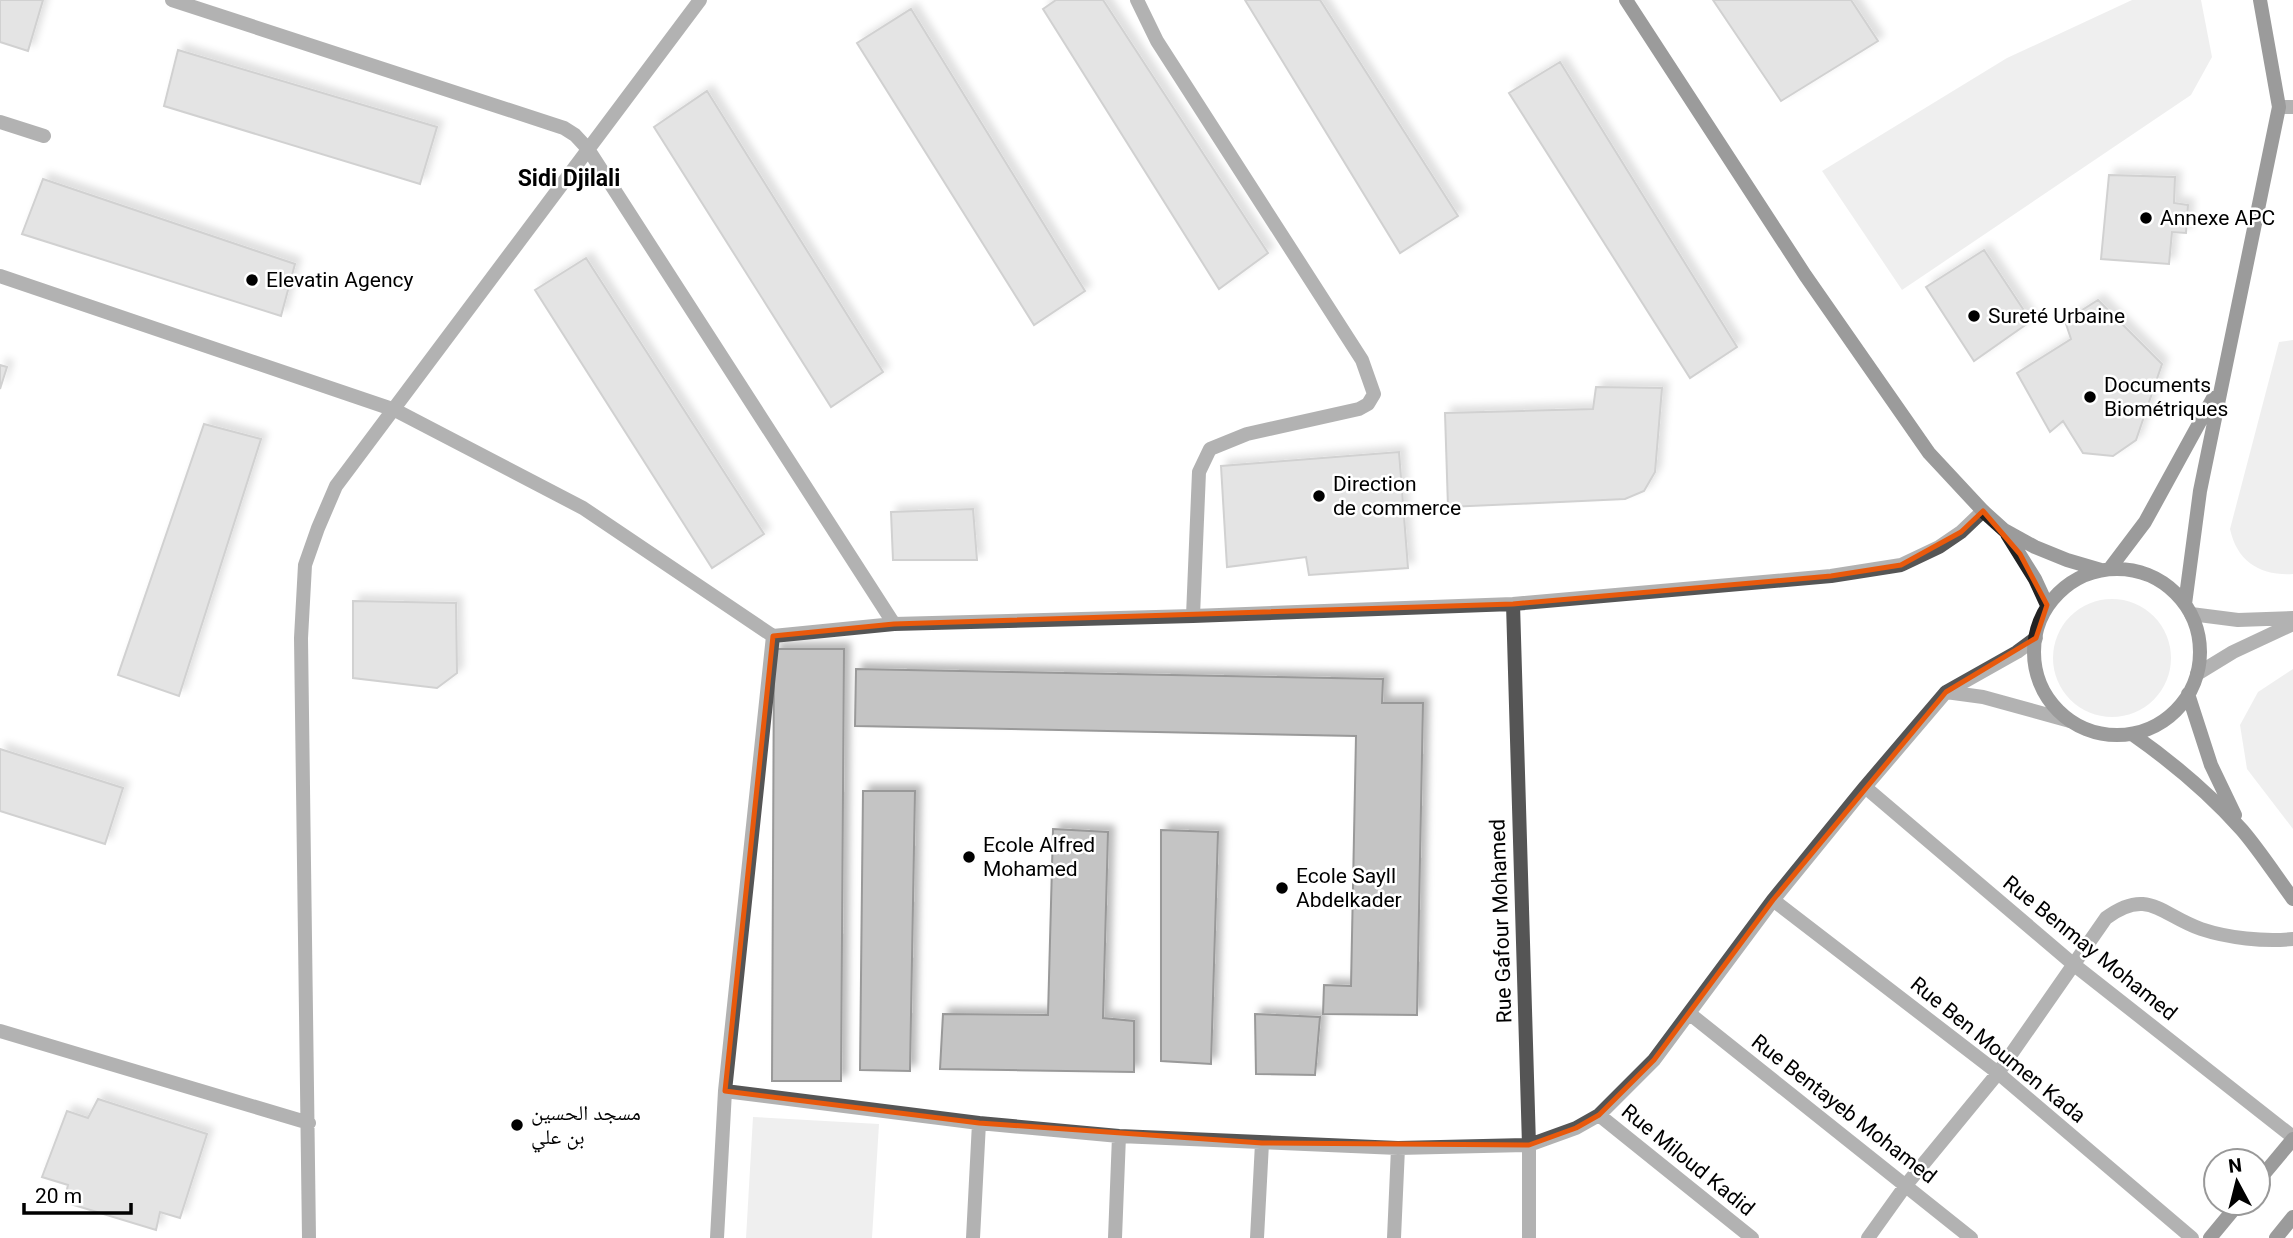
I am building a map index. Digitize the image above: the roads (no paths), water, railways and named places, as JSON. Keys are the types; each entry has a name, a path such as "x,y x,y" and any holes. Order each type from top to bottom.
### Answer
{"main road":[{"path":"1626,0 1797,264 1929,453 2004,530 2067,560 2106,568 2148,575 2175,592 2188,609 2196,625 2200,649 2197,674 2188,694 2165,719 2132,734 2090,730 2070,721 2051,703 2038,680 2034,655 2036,638 2047,605 2071,583 2106,568 2152,510 2224,379"},
{"path":"2188,609 2200,491 2286,107 2267,45 2263,0"},
{"path":"2004,530 2030,571 2047,605"},
{"path":"2188,694 2211,765 2244,832"},
{"path":"2132,734 2202,789 2244,832 2293,899"},
{"path":"2272,1164 2293,1138"},
{"path":"2210,1238 2227,1217"},
{"path":"2277,1238 2293,1217"}],"street":[{"path":"172,0 564,128 575,135 588,149 894,625"},
{"path":"309,1238 301,638 305,565 337,486 700,0"},
{"path":"1136,0 1157,41 1362,360 1374,394 1368,404 1359,409 1247,435 1210,449 1199,471 1194,617"},
{"path":"0,122 44,136"},
{"path":"0,276 394,410 583,508 773,636 894,625 1194,617 1513,604 1831,576 1901,565 1939,547 1961,532 1983,511"},
{"name":"Rue Gafour Mohamed","path":"1513,604 1529,1145 1529,1238"},
{"path":"2188,609 2238,620 2293,621"},
{"path":"2197,674 2293,621"},
{"path":"717,1238 725,1091 773,636"},
{"path":"725,1091 979,1123 1119,1136 1398,1148 1529,1145 1576,1128 1599,1115 1654,1060 1773,900 1946,692 2017,652 2036,638"},
{"path":"1946,692 1983,697 2070,721"},
{"name":"Rue Benmay Mohamed","path":"1865,787 2073,964 2293,1138"},
{"name":"Rue Ben Moumen Kada","path":"1773,900 1998,1073 2192,1238"},
{"path":"1868,1238 1906,1185 1998,1073 2106,918 2126,905 2136,903 2164,911 2201,929 2258,939 2293,939"},
{"name":"Rue Bentayeb Mohamed","path":"1690,1014 1971,1238"},
{"path":"0,1031 309,1123"},
{"name":"Rue Miloud Kadid","path":"1599,1115 1752,1238"},
{"path":"973,1238 979,1123"},
{"path":"1115,1238 1119,1136"},
{"path":"1257,1238 1262,1143"},
{"path":"1394,1238 1398,1148"}],"place":[{"name":"Annexe APC","path":"2146,218"},
{"name":"Elevatin Agency","path":"252,280"},
{"name":"Sureté Urbaine","path":"1974,316"},
{"name":"Documents Biométriques","path":"2090,397"},
{"name":"Direction de commerce","path":"1319,496"},
{"name":"Ecole Alfred Mohamed","path":"969,857"},
{"name":"Ecole Sayll Abdelkader","path":"1282,888"},
{"name":"مسجد الحسين بن علي","path":"517,1125"}],"district":[{"name":"Sidi Djilali","path":"569,178"}]}
